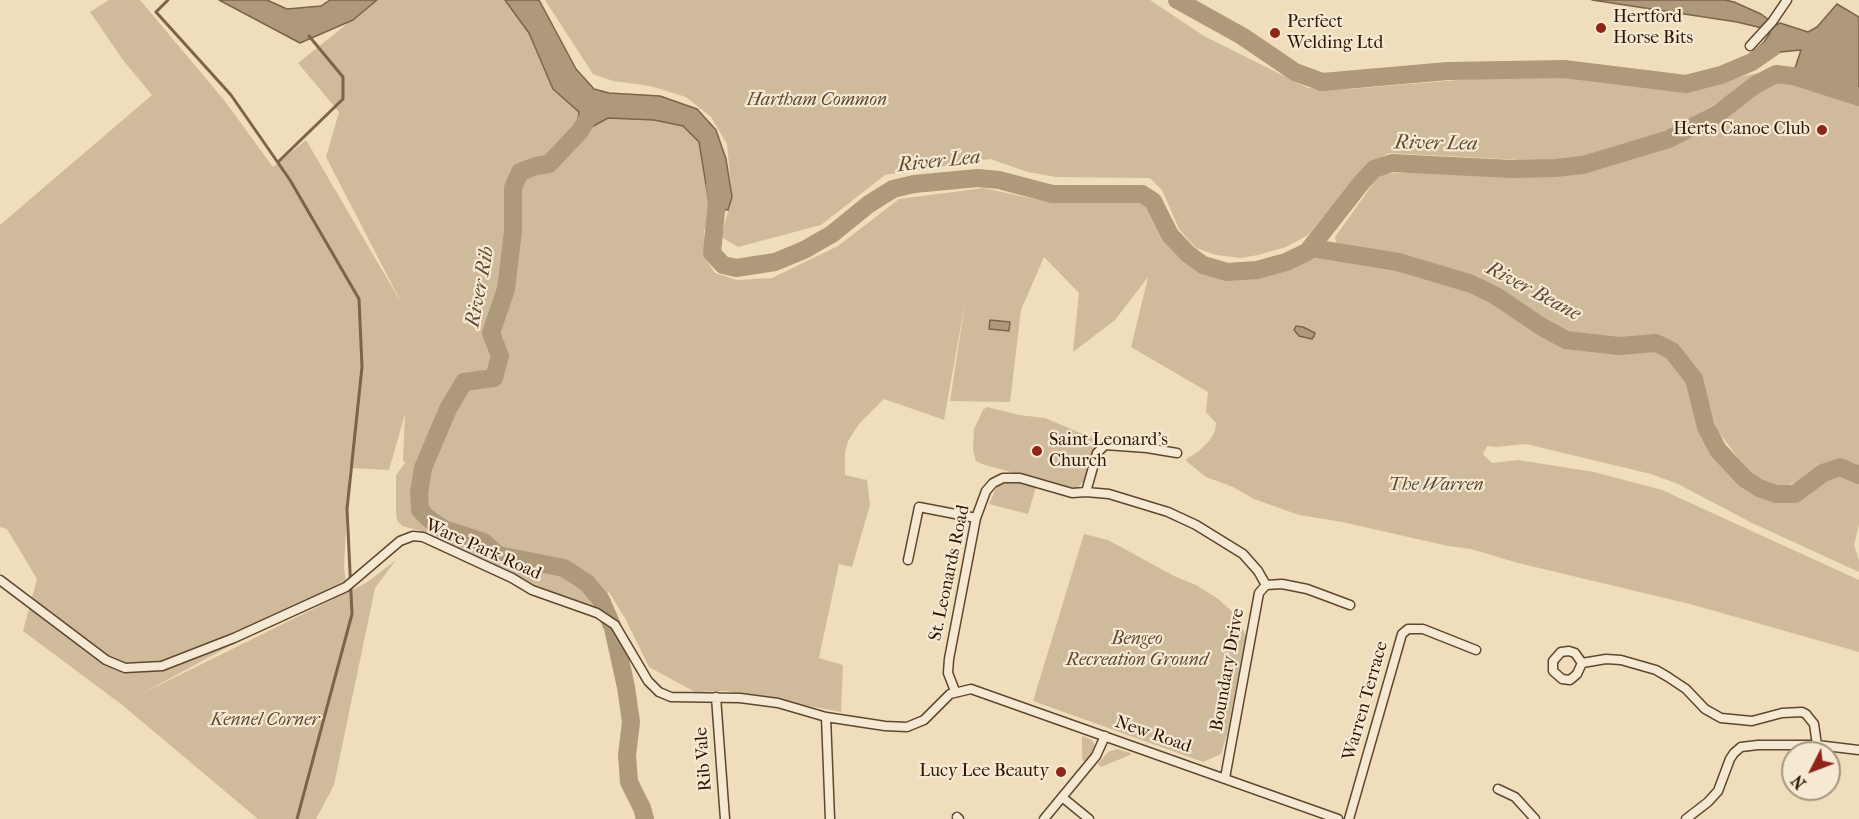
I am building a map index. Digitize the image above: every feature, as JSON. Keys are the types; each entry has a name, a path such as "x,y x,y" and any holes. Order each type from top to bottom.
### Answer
{"street":[{"path":"1750,46 1766,30 1787,0"},
{"path":"1086,492 1097,453 1105,446 1147,448 1177,453"},
{"name":"St. Leonards Road","path":"956,691 948,673 949,659 976,518 986,491 993,483 1003,478 1020,478 1071,493 1109,494 1144,503 1196,525 1243,554 1258,571 1266,585"},
{"path":"908,560 919,507 976,518"},
{"name":"Ware Park Road","path":"0,580 106,660 125,668 162,666 346,587 391,547 413,536 423,537 542,594 597,613 615,625 648,681 659,693 671,697 740,698 778,703 826,717 885,726 913,726 924,720 956,691"},
{"path":"1266,585 1275,583 1297,586 1350,605"},
{"name":"Boundary Drive","path":"1225,778 1257,599 1266,585"},
{"name":"Warren Terrace","path":"1349,819 1402,634 1408,629 1423,629 1476,650"},
{"path":"1582,663 1606,659 1621,660 1656,670 1678,683 1713,715 1729,720 1752,721 1782,713 1802,712 1814,724 1816,741"},
{"name":"New Road","path":"956,691 978,690 1338,819"},
{"name":"Rib Vale","path":"716,697 725,819"},
{"path":"826,717 830,819"},
{"path":"1044,819 1096,756 1105,736"},
{"path":"1686,819 1713,796 1722,782 1730,759 1741,747 1781,745"},
{"path":"1841,748 1859,750"},
{"path":"1498,789 1515,797 1535,819"},
{"path":"1062,797 1089,819"}],"green space":[{"path":"109,0 140,0 224,100 273,167 306,140 402,304 326,157 339,112 298,63 377,0 505,0 529,33 553,89 579,112 588,129 608,118 654,120 683,126 699,142 710,209 709,222 704,231 706,260 715,273 737,280 772,278 838,246 899,199 984,188 1052,203 1128,200 1150,206 1160,228 1181,255 1219,277 1256,277 1312,251 1412,270 1468,288 1481,293 1539,333 1567,343 1618,349 1650,346 1665,350 1684,366 1690,380 1697,420 1708,444 1747,489 1766,499 1788,501 1808,493 1830,476 1842,474 1859,482 1859,524 1854,545 1859,560 1859,572 1752,523 1678,484 1651,474 1526,444 1487,446 1483,454 1492,463 1518,460 1594,472 1662,490 1859,580 1859,652 1690,604 1518,563 1471,549 1299,515 1254,499 1233,487 1206,477 1185,460 1199,451 1215,431 1216,423 1206,412 1208,392 1131,347 1148,277 1115,320 1073,352 1079,293 1044,257 1021,310 1010,402 950,401 966,297 944,420 884,399 859,424 848,441 845,452 845,475 867,480 870,505 852,567 839,564 819,658 843,665 841,712 726,691 695,692 649,667 626,620 609,592 593,607 550,592 421,531 402,526 397,520 396,512 396,475 405,463 403,460 405,414 389,470 349,468 344,567 346,583 143,693 366,583 396,560 375,588 334,785 316,819 258,819 121,704 23,631 37,579 7,529 0,527 0,225 152,95 123,60 90,12"},
{"name":"Hartham Common","path":"545,0 1150,0 1204,36 1308,88 1351,89 1506,76 1583,75 1684,87 1764,72 1732,95 1657,136 1580,160 1540,161 1389,153 1368,164 1308,235 1286,247 1241,258 1216,255 1196,248 1179,229 1162,190 1150,178 1056,177 1028,172 990,159 885,175 821,225 738,247 721,237 732,197 727,144 711,117 686,97 650,86 613,81 593,74"},
{"path":"1786,80 1859,105 1859,468 1855,463 1835,459 1822,465 1808,478 1786,486 1767,484 1748,471 1717,430 1701,375 1691,361 1661,338 1607,339 1575,335 1547,323 1489,286 1478,276 1340,247 1336,242 1335,237 1380,174 1416,172 1484,176 1568,175 1606,167 1665,147 1769,84"},
{"path":"987,407 1019,415 1045,418 1097,440 1084,481 1078,487 1068,488 976,461 973,450 974,429 983,410"},
{"path":"1012,480 1036,487 1028,514 989,504 997,486"},
{"name":"Bengeo Recreation Ground","path":"1084,534 1108,540 1174,576 1196,585 1217,598 1236,615 1246,636 1221,754 1203,762 1033,701"},
{"path":"1082,736 1092,740 1095,745 1094,752 1085,762 1082,759"},
{"path":"1117,749 1131,753 1101,767 1098,764 1108,752"}],"shaded area":[{"path":"219,0 267,0 287,9 321,6 330,0 377,0 353,20 300,43"},
{"path":"505,0 539,0 576,69 594,89 609,93 660,96 697,109 716,130 726,159 732,197 728,210 710,209 699,142 683,126 654,120 608,118 588,129 577,124 579,112 553,89 529,33"},
{"path":"1592,0 1725,0 1761,14 1776,25 1780,23 1808,32 1817,27 1837,4 1859,17 1859,92 1794,71 1801,50 1780,52 1756,67 1748,57 1770,33 1762,28 1737,22"},
{"path":"990,320 1010,322 1009,331 989,329"},
{"path":"1296,326 1315,333 1312,339 1299,336 1294,330"}],"waterway":[{"path":"168,0 156,12 231,95 290,180 359,299 362,367 347,509 352,614 297,819"},
{"path":"1177,0 1242,36 1295,72 1322,82 1448,71 1564,69 1686,84 1721,75 1752,62 1772,48"},
{"path":"278,162 343,99 343,77 309,36"},
{"name":"River Lea","path":"715,185 717,201 712,253 723,265 736,268 775,262 804,250 832,234 869,204 893,189 914,184 978,178 999,180 1052,194 1142,194 1153,201 1170,235 1188,254 1203,265 1227,272 1257,270 1286,262 1307,252 1374,169 1392,163 1512,169 1583,165 1669,139 1719,113 1755,85 1776,74 1793,76 1859,97"},
{"name":"River Rib","path":"594,107 580,131 549,164 520,172 513,188 513,231 506,289 491,333 500,356 494,378 464,382 448,409 423,468 419,493 420,510 444,529 484,542 498,555 564,568 587,583 601,600 613,628 626,687 631,722 627,755 629,782 645,819"},
{"name":"River Beane","path":"1312,248 1398,262 1472,284 1496,296 1566,340 1619,346 1656,343 1672,351 1694,379 1706,427 1718,450 1745,479 1759,488 1776,494 1795,494 1823,473 1840,467 1859,475"}],"place":[{"name":"Hertford Horse Bits","path":"1601,28"},
{"name":"Perfect Welding Ltd","path":"1275,33"},
{"name":"Herts Canoe Club","path":"1822,130"},
{"name":"Saint Leonard's Church","path":"1037,451"},
{"name":"Lucy Lee Beauty","path":"1061,772"}],"park label":[{"name":"The Warren","path":"1436,486"},
{"name":"Kennel Corner","path":"265,721"}]}
